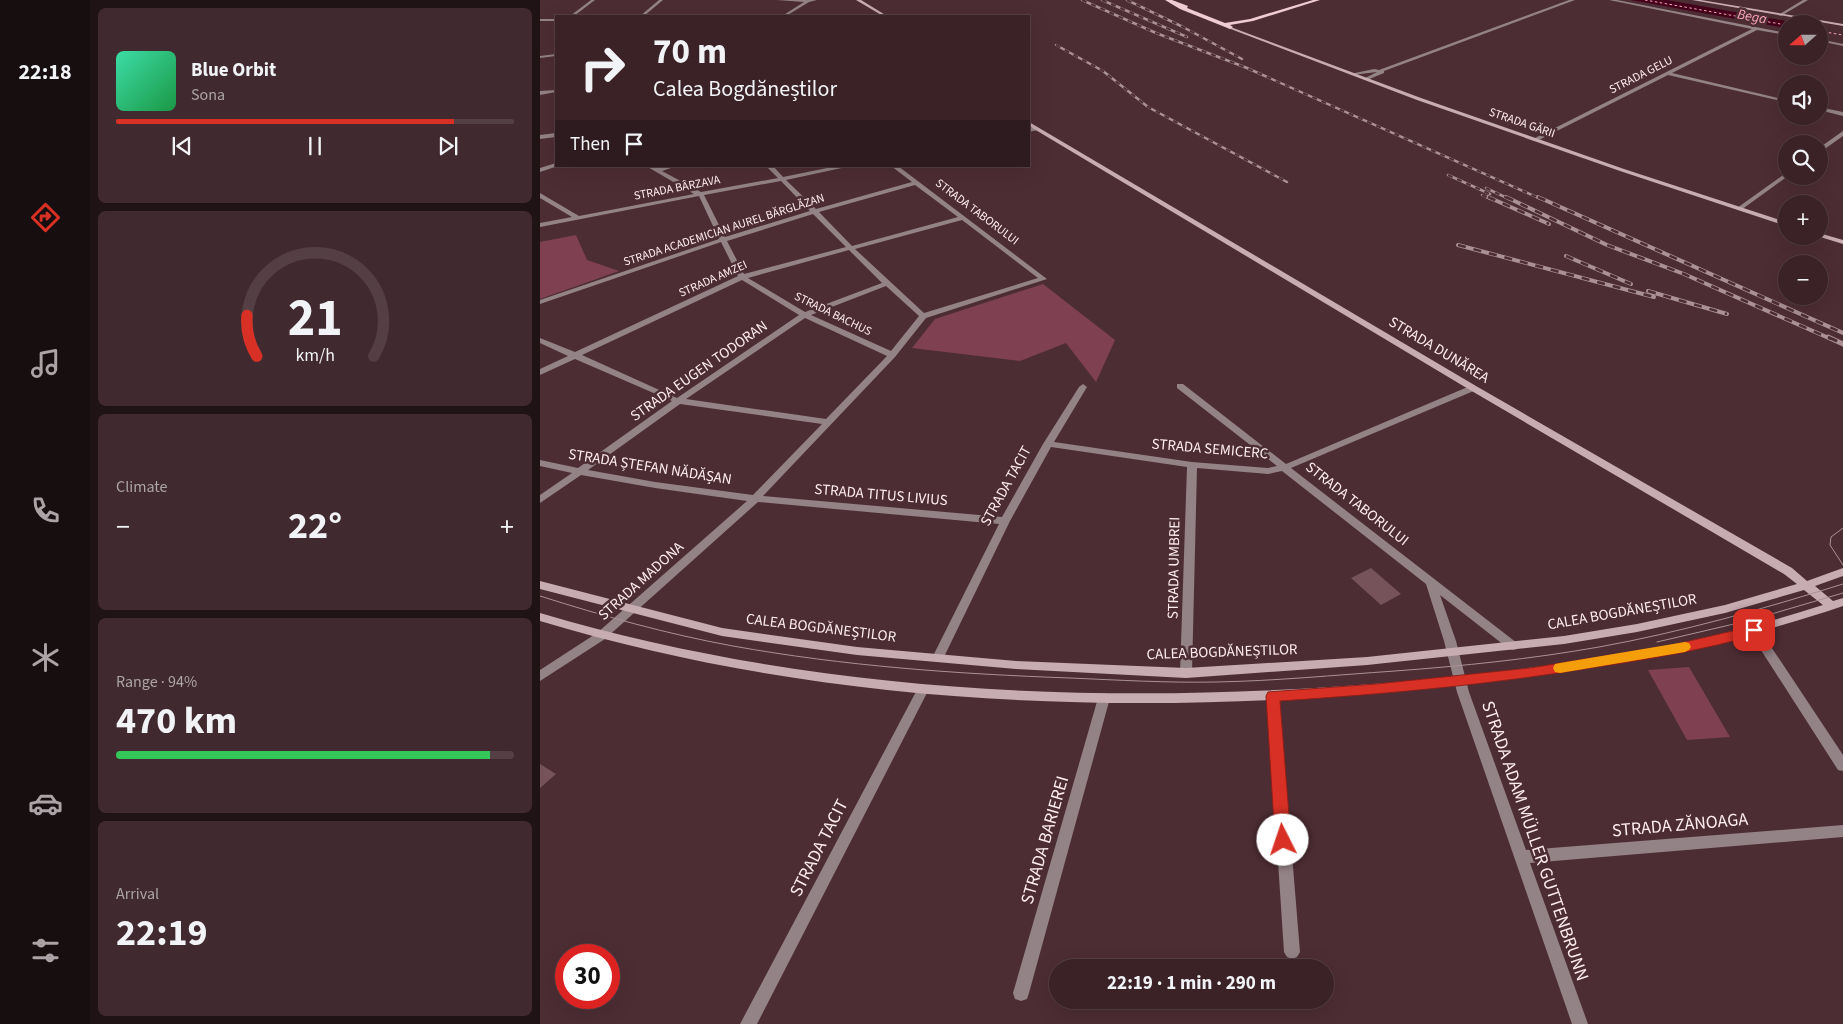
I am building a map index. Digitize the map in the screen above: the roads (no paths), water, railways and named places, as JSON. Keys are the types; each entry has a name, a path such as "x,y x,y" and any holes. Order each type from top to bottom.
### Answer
{"main road":[{"path":"858,0 884,15"},
{"name":"STRADA GĂRII","path":"1167,0 1178,4 1182,8 1365,79 1535,140 1778,221"},
{"path":"1229,25 1318,0"},
{"path":"1694,0 1780,15"},
{"path":"1828,23 1843,25"},
{"name":"STRADA DUNĂREA","path":"1032,129 1747,547 1837,604"},
{"path":"1828,237 1843,242"},
{"name":"CALEA BOGDĂNEȘTILOR","path":"540,585 722,632 857,652 1075,668 1186,673 1367,661 1513,646 1678,620 1725,609 1808,585 1843,572"},
{"path":"540,617 602,636 721,661 923,689 1072,698 1200,699 1376,689 1530,673 1672,650 1754,630 1837,604"}],"street":[{"path":"573,15 593,0"},
{"path":"643,15 661,0"},
{"path":"779,0 815,0"},
{"path":"1352,74 1380,71 1573,0"},
{"path":"1611,0 1778,32"},
{"path":"1780,15 1806,0"},
{"path":"786,15 808,1"},
{"path":"540,20 555,20"},
{"name":"STRADA GELU","path":"1535,140 1757,28"},
{"path":"1828,42 1843,45"},
{"path":"540,56 555,55"},
{"path":"1365,79 1381,73 1380,71"},
{"path":"1666,73 1778,99"},
{"path":"540,93 555,91"},
{"path":"1828,111 1843,114"},
{"path":"1828,144 1843,133"},
{"path":"540,137 555,135"},
{"path":"540,170 555,165"},
{"path":"651,167 701,194 722,240 742,277"},
{"path":"656,170 670,167"},
{"path":"770,167 813,212 852,247 885,284 923,316"},
{"name":"STRADA BÂRZAVA","path":"540,225 843,167"},
{"name":"STRADA TABORULUI","path":"895,167 1043,279 923,316"},
{"path":"1739,209 1778,181"},
{"name":"STRADA ACADEMICIAN AUREL BĂRGLĂZAN","path":"540,302 722,240 916,183"},
{"path":"540,195 578,218"},
{"name":"STRADA AMZEI","path":"540,372 742,277 963,218"},
{"name":"STRADA BACHUS","path":"742,277 804,315 892,355"},
{"name":"STRADA EUGEN TODORAN","path":"540,500 678,401 804,315 885,284"},
{"name":"STRADA MADONA","path":"540,676 602,636 755,499 892,355 923,316"},
{"path":"540,340 678,401 830,422"},
{"name":"STRADA TABORULUI","path":"1180,386 1419,571 1431,584 1448,594 1513,646"},
{"name":"STRADA TACIT","path":"938,658 1005,521 1048,444 1083,387"},
{"name":"STRADA SEMICERC","path":"1048,444 1192,465 1268,471 1286,467 1473,388"},
{"name":"STRADA ȘTEFAN NĂDĂȘAN","path":"540,463 579,472 755,499"},
{"name":"STRADA UMBREI","path":"1186,673 1192,465"},
{"name":"STRADA TITUS LIVIUS","path":"755,499 1005,521"},
{"name":"STRADA ADAM MÜLLER GUTTENBRUNN","path":"1431,584 1460,680 1580,1024"},
{"path":"1754,630 1843,766"},
{"name":"STRADA TACIT","path":"748,1024 923,689"},
{"path":"1273,696 1292,952"},
{"name":"STRADA BARIEREI","path":"1021,993 1104,698"},
{"name":"STRADA ZĂNOAGA","path":"1521,857 1843,832"}],"water":[{"name":"Bega","path":"1631,0 1667,0 1778,20 1778,27"}],"tram line":[{"path":"1843,528 1831,537 1830,545 1843,565"},
{"path":"540,596 684,636 733,646 817,659 985,674 1198,682 1283,679 1420,669 1548,655 1630,641 1692,627 1843,584"},
{"path":"1657,642 1751,620 1843,593"}],"railway":[{"path":"1082,0 1156,33 1247,68 1541,199"},
{"path":"1102,0 1187,37"},
{"path":"1127,0 1183,27 1242,59"},
{"path":"1056,45 1103,71 1148,107 1287,182"},
{"path":"1448,175 1490,194"},
{"path":"1486,188 1509,199"},
{"path":"1482,195 1490,199"},
{"path":"1488,197 1549,224"},
{"path":"1506,197 1607,245 1684,274 1831,339"},
{"path":"1538,197 1843,333"},
{"path":"1458,245 1654,297"},
{"path":"1566,256 1631,284"},
{"path":"1648,291 1727,314"},
{"path":"1828,337 1843,344"}]}
